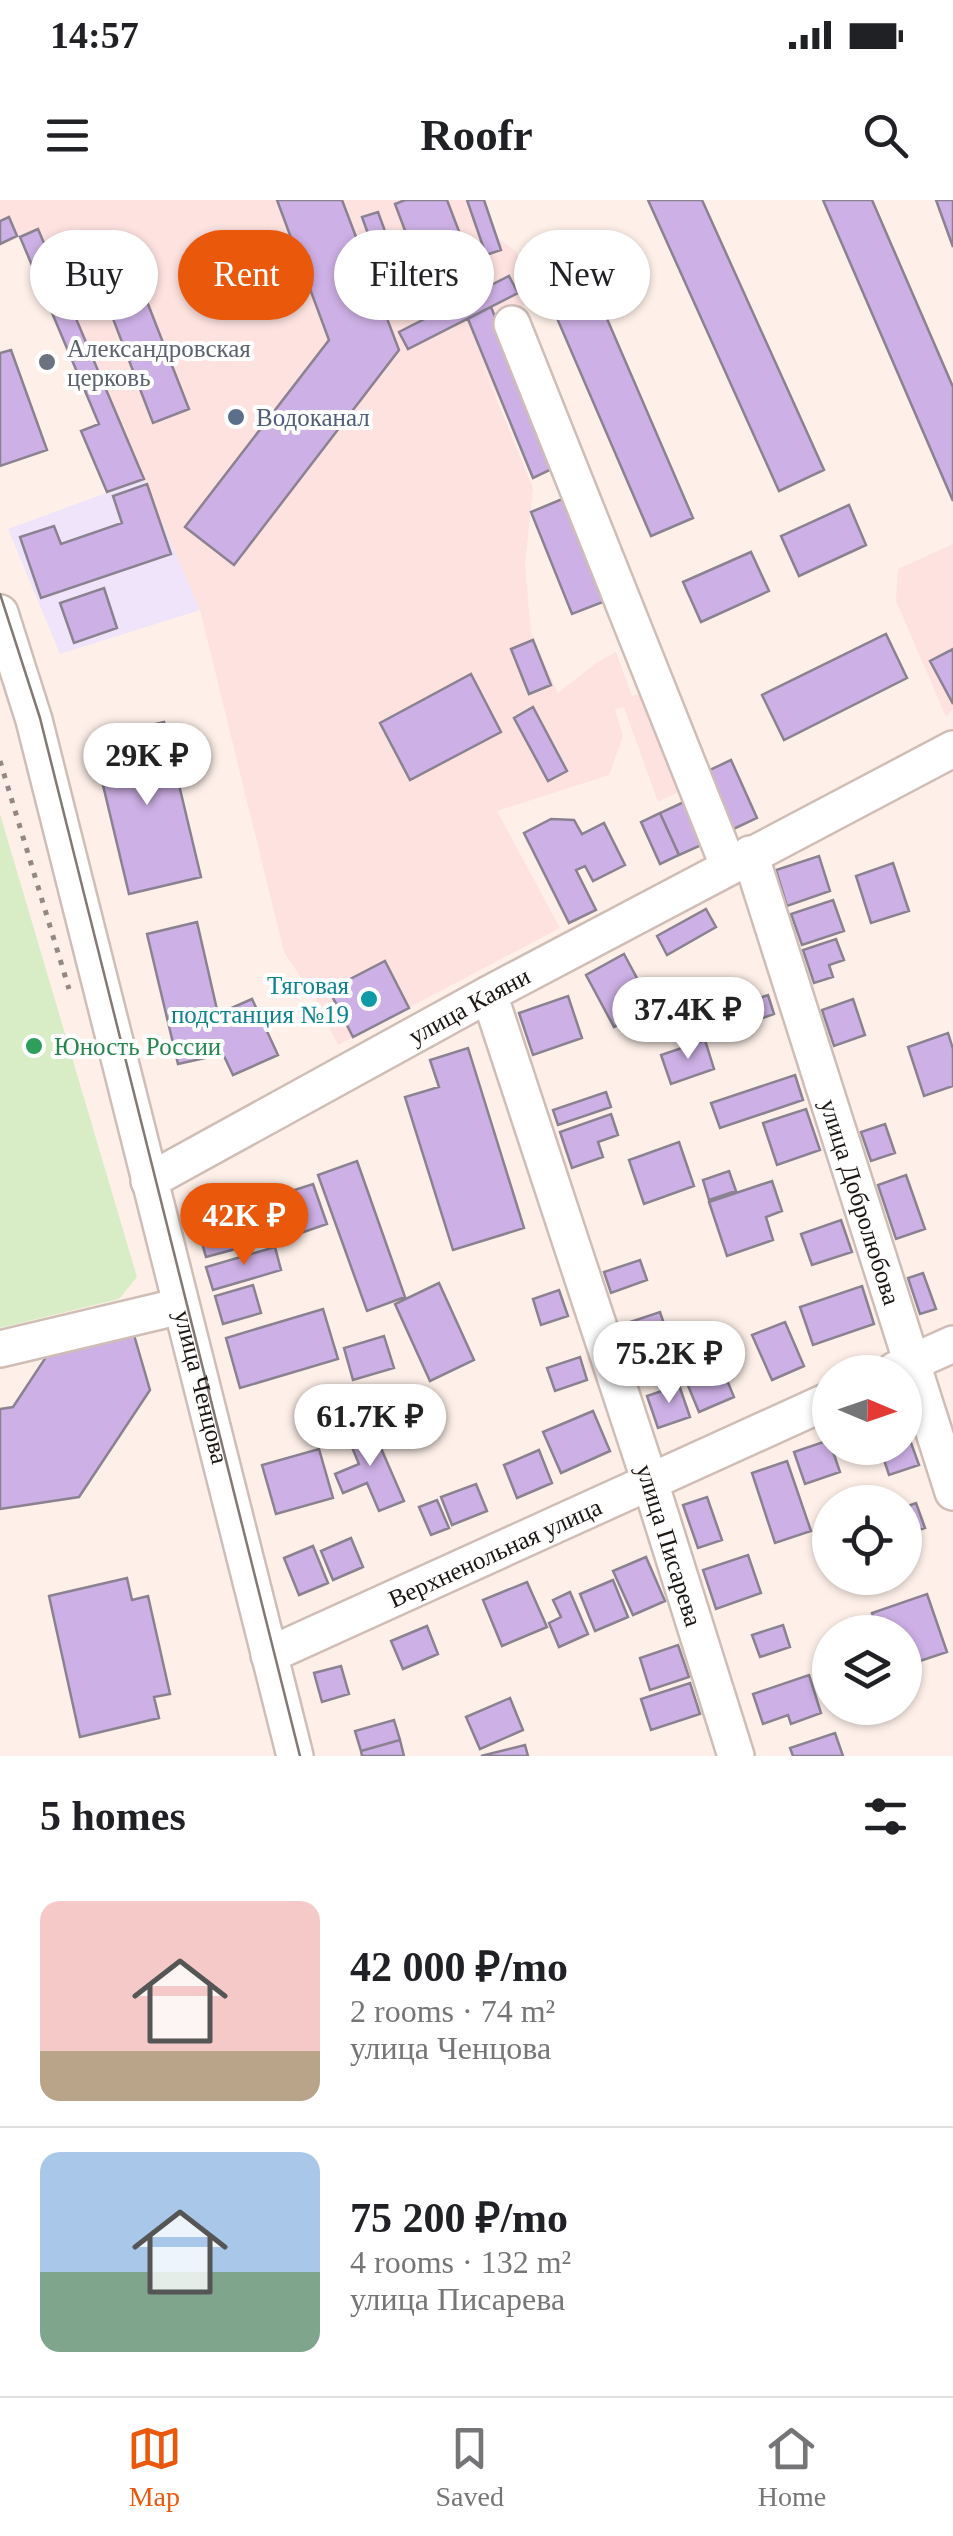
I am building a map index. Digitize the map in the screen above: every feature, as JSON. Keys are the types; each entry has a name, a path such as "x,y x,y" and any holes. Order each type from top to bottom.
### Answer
{"street":[{"name":"улица Добролюбова","path":"512,324 739,860 897,1355"},
{"name":"улица Ченцова","path":"0,613 34,720 294,1756"},
{"name":"улица Каяни","path":"149,1181 488,994 953,750"},
{"name":"улица Писарева","path":"488,994 650,1482 736,1756"},
{"path":"0,1349 181,1306"},
{"path":"922,1358 953,1344"},
{"name":"Верхненольная улица","path":"269,1655 812,1408"},
{"name":"улица Добролюбова","path":"922,1417 953,1492"}],"path":[{"path":"0,761 72,1002"}],"shaded area":[{"path":"0,200 482,200 498,238 514,250 514,320 518,320 574,462 535,477 481,361 533,488 525,564 531,633 558,693 616,652 632,696 643,693 680,791 658,802 624,707 615,709 623,736 609,775 497,811 560,928 338,1045 317,1002 284,952 200,610 76,320 158,320 158,230 37,229 0,246"},
{"path":"144,479 200,610 60,654 8,529"},
{"path":"953,544 953,709 946,717 896,601 898,569"}],"green space":[{"name":"Юность России","path":"0,814 137,1277 119,1299 0,1328"}],"building":[{"path":"277,200 342,200 353,230 334,230 334,320 388,320 399,350 234,565 185,527 329,340 314,300 314,230 288,230"},
{"path":"405,200 447,200 458,230 405,230 395,204"},
{"path":"467,200 484,200 501,250 494,252 494,230 477,230"},
{"path":"648,200 702,200 824,470 779,491"},
{"path":"823,200 872,200 953,387 953,501"},
{"path":"936,200 953,200 953,247"},
{"path":"378,212 385,230 367,230 362,217"},
{"path":"9,217 17,236 0,244 0,221"},
{"path":"30,233 30,261 20,237"},
{"path":"509,276 514,295 494,305 494,284"},
{"path":"494,314 556,467 533,478 468,320 494,320"},
{"path":"55,320 77,320 144,479 107,492 81,431 99,424"},
{"path":"114,320 154,320 189,409 153,423"},
{"path":"423,320 465,320 408,349 399,332"},
{"path":"558,320 608,320 693,518 651,536"},
{"path":"11,350 47,450 0,466 0,353"},
{"path":"147,484 171,554 41,598 20,537 54,526 61,544 122,523 113,496"},
{"path":"572,495 613,598 572,614 531,512"},
{"path":"849,505 866,545 799,576 781,536"},
{"path":"751,552 769,591 701,622 683,582"},
{"path":"104,588 117,628 74,643 60,603"},
{"path":"886,634 907,678 784,740 762,695"},
{"path":"533,640 551,685 529,694 511,649"},
{"path":"953,649 953,704 930,661"},
{"path":"471,674 501,732 410,780 380,723"},
{"path":"533,707 567,771 548,781 514,718"},
{"path":"164,722 201,877 129,894 92,739"},
{"path":"731,760 757,818 725,833 699,775"},
{"path":"686,801 706,843 679,855 660,813"},
{"path":"660,813 679,855 660,864 641,822"},
{"path":"551,819 574,820 582,834 604,823 625,865 593,881 585,866 576,870 596,910 569,923 524,833"},
{"path":"819,856 830,891 787,906 776,870"},
{"path":"893,863 909,911 871,923 856,876"},
{"path":"833,900 844,931 802,945 791,914"},
{"path":"706,909 716,927 667,955 657,936"},
{"path":"197,922 218,1014 252,999 278,1055 233,1075 223,1054 178,1064 147,934"},
{"path":"836,939 844,960 829,965 833,977 814,983 803,950"},
{"path":"624,954 652,1006 614,1027 586,975"},
{"name":"Тяговая подстанция №19","path":"385,961 409,1008 353,1037 329,990"},
{"path":"768,995 774,1014 734,1028 733,1024 724,1027 719,1012"},
{"path":"568,996 582,1038 533,1055 519,1013"},
{"path":"853,999 865,1035 834,1046 822,1010"},
{"path":"948,1033 953,1049 953,1086 924,1096 908,1047"},
{"path":"705,1040 714,1069 671,1084 661,1055"},
{"path":"468,1048 524,1228 453,1250 405,1097 439,1087 430,1060"},
{"path":"795,1075 803,1100 720,1128 711,1103"},
{"path":"606,1092 611,1107 558,1125 553,1110"},
{"path":"806,1109 820,1150 777,1165 763,1123"},
{"path":"611,1114 618,1135 598,1142 603,1157 572,1168 560,1132"},
{"path":"885,1124 895,1153 871,1161 861,1132"},
{"path":"679,1142 694,1186 644,1204 629,1160"},
{"path":"357,1161 405,1297 367,1311 318,1175"},
{"path":"729,1171 736,1191 709,1200 703,1180"},
{"path":"906,1175 925,1229 896,1239 878,1185"},
{"path":"772,1181 782,1211 766,1217 773,1240 727,1256 709,1202"},
{"path":"313,1184 327,1224 272,1243 260,1209 287,1200 285,1193"},
{"path":"226,1188 243,1247 206,1257 189,1198"},
{"path":"841,1220 852,1252 812,1265 801,1234"},
{"path":"275,1247 281,1270 213,1290 206,1267"},
{"path":"640,1260 647,1280 611,1293 604,1272"},
{"path":"923,1273 936,1309 920,1314 908,1278"},
{"path":"439,1283 474,1360 430,1381 395,1304"},
{"path":"253,1285 261,1313 223,1324 215,1296"},
{"path":"862,1286 874,1324 813,1345 800,1307"},
{"path":"559,1290 568,1316 541,1325 533,1299"},
{"path":"323,1309 338,1359 240,1388 226,1338"},
{"path":"660,1312 670,1342 634,1355 624,1324"},
{"path":"785,1322 804,1366 772,1380 752,1335"},
{"path":"134,1335 150,1390 79,1497 0,1509 0,1409 13,1407 46,1357"},
{"path":"384,1336 394,1368 353,1380 344,1348"},
{"path":"580,1357 587,1380 555,1391 547,1368"},
{"path":"719,1361 734,1397 699,1412 684,1376"},
{"path":"679,1385 690,1417 658,1428 647,1396"},
{"path":"593,1411 610,1451 561,1473 543,1432"},
{"path":"370,1423 404,1501 379,1511 367,1483 343,1493 335,1474 359,1464 346,1433"},
{"path":"812,1446 812,1465 838,1465 840,1472 805,1484 794,1452"},
{"path":"319,1449 333,1498 276,1514 262,1465"},
{"path":"539,1450 552,1483 517,1498 504,1465"},
{"path":"787,1461 811,1531 775,1543 752,1473"},
{"path":"886,1465 919,1465 889,1475"},
{"path":"476,1484 487,1511 452,1525 441,1497"},
{"path":"707,1497 722,1540 698,1548 683,1505"},
{"path":"437,1500 449,1528 431,1535 419,1507"},
{"path":"351,1538 363,1567 333,1580 321,1551"},
{"path":"313,1546 328,1583 299,1595 284,1558"},
{"path":"748,1555 761,1593 716,1609 703,1570"},
{"path":"646,1557 665,1601 633,1615 613,1571"},
{"path":"127,1578 132,1600 148,1596 170,1694 154,1697 159,1718 80,1737 49,1596"},
{"path":"613,1580 628,1617 595,1631 580,1594"},
{"path":"527,1582 547,1627 502,1646 483,1600"},
{"path":"570,1592 588,1634 559,1647 549,1623 561,1617 553,1600"},
{"path":"927,1594 947,1652 922,1660 922,1615 872,1613"},
{"path":"783,1625 790,1647 760,1657 752,1635"},
{"path":"427,1626 438,1654 403,1669 391,1641"},
{"path":"678,1645 689,1677 650,1690 640,1658"},
{"path":"341,1666 349,1694 322,1702 314,1673"},
{"path":"809,1675 812,1716 791,1724 788,1715 763,1724 753,1694"},
{"path":"690,1683 700,1714 651,1730 641,1699"},
{"path":"510,1698 523,1730 480,1749 466,1717"},
{"path":"394,1720 400,1740 361,1751 355,1731"},
{"path":"835,1733 843,1756 793,1756 790,1748"},
{"path":"400,1740 404,1756 362,1756 361,1751"},
{"path":"525,1745 528,1756 481,1756"}],"tram line":[{"path":"0,594 40,718 300,1756"}],"place":[{"name":"Александровская церковь","path":"47,362"},
{"name":"Водоканал","path":"236,417"},
{"name":"Тяговая подстанция №19","path":"369,999"},
{"name":"Юность России","path":"34,1046"}]}
